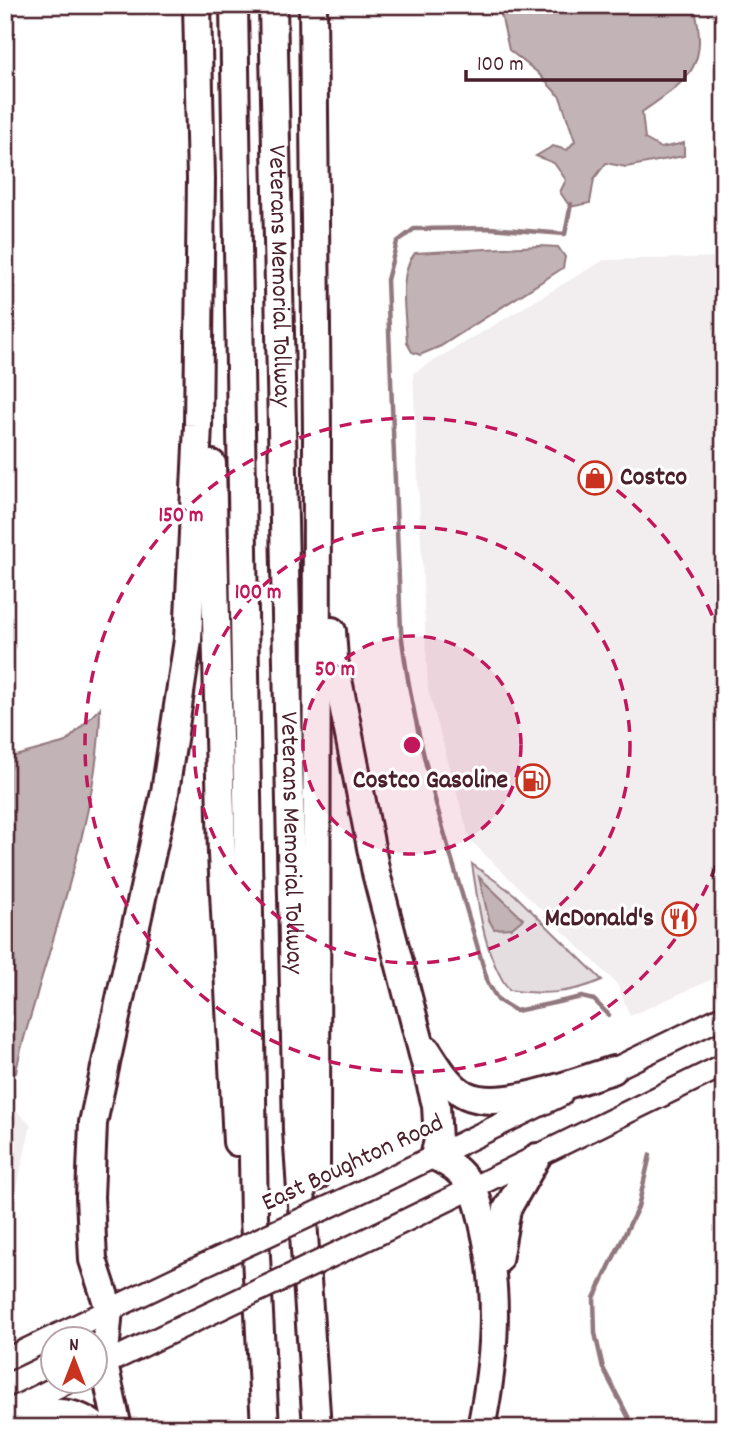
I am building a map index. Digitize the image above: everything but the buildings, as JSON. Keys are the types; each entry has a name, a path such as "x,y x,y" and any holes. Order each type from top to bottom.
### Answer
{"highway":[{"path":"106,1324 109,1310 93,1260 90,1198 93,1123 165,792 188,640 198,425 201,179 197,5"},
{"name":"Veterans Memorial Tollway","path":"234,5 254,1218 265,1428"},
{"name":"Veterans Memorial Tollway","path":"273,5 298,1131 317,1428"},
{"path":"305,1245 317,1171 317,433 313,5"},
{"path":"201,179 207,231 222,854 231,1061 238,1157 254,1218"},
{"path":"317,433 334,659 376,873 438,1119 434,1156 462,1174 473,1189 490,1253 494,1286 494,1354 481,1428"},
{"path":"418,1037 454,1086 479,1099 514,1098 613,1070"},
{"path":"494,1286 507,1209 537,1157"},
{"path":"108,1394 118,1428"},
{"path":"5,1421 49,1411 82,1418 97,1428"}],"main road":[{"name":"East Boughton Road","path":"5,1360 724,1016"},
{"path":"108,1362 473,1189 724,1065"},
{"path":"5,1413 44,1394"}],"shaded area":[{"path":"499,5 694,5 699,44 692,69 684,80 642,112 645,139 661,148 684,143 684,156 626,167 606,163 594,179 590,203 570,207 560,192 566,180 554,163 536,156 553,146 567,150 575,141 560,97 537,72 509,50"},
{"path":"558,247 565,257 563,268 441,346 420,355 412,352 407,343 404,284 409,262 415,253"},
{"path":"724,257 724,974 630,1016 617,984 470,840 428,689 413,373 604,260"},
{"path":"100,708 94,777 78,850 16,1073 11,1073 5,1064 5,755 12,757 66,742"},
{"path":"472,864 514,894 602,980 556,992 509,990 488,946"},
{"path":"479,877 523,919 512,928 494,929 489,920"},
{"path":"5,1100 31,1125 5,1239"}],"waterway":[{"path":"571,204 565,234 489,228 414,229 397,242 387,280 401,631 407,676 426,765 488,983 498,1000 516,1011 582,997 594,1000 609,1015"},
{"path":"634,1428 603,1368 595,1333 594,1298 638,1207 650,1155"}],"place":[{"name":"Costco","path":"595,478"},
{"name":"Costco Gasoline","path":"533,781"},
{"name":"McDonald's","path":"679,919"}]}
